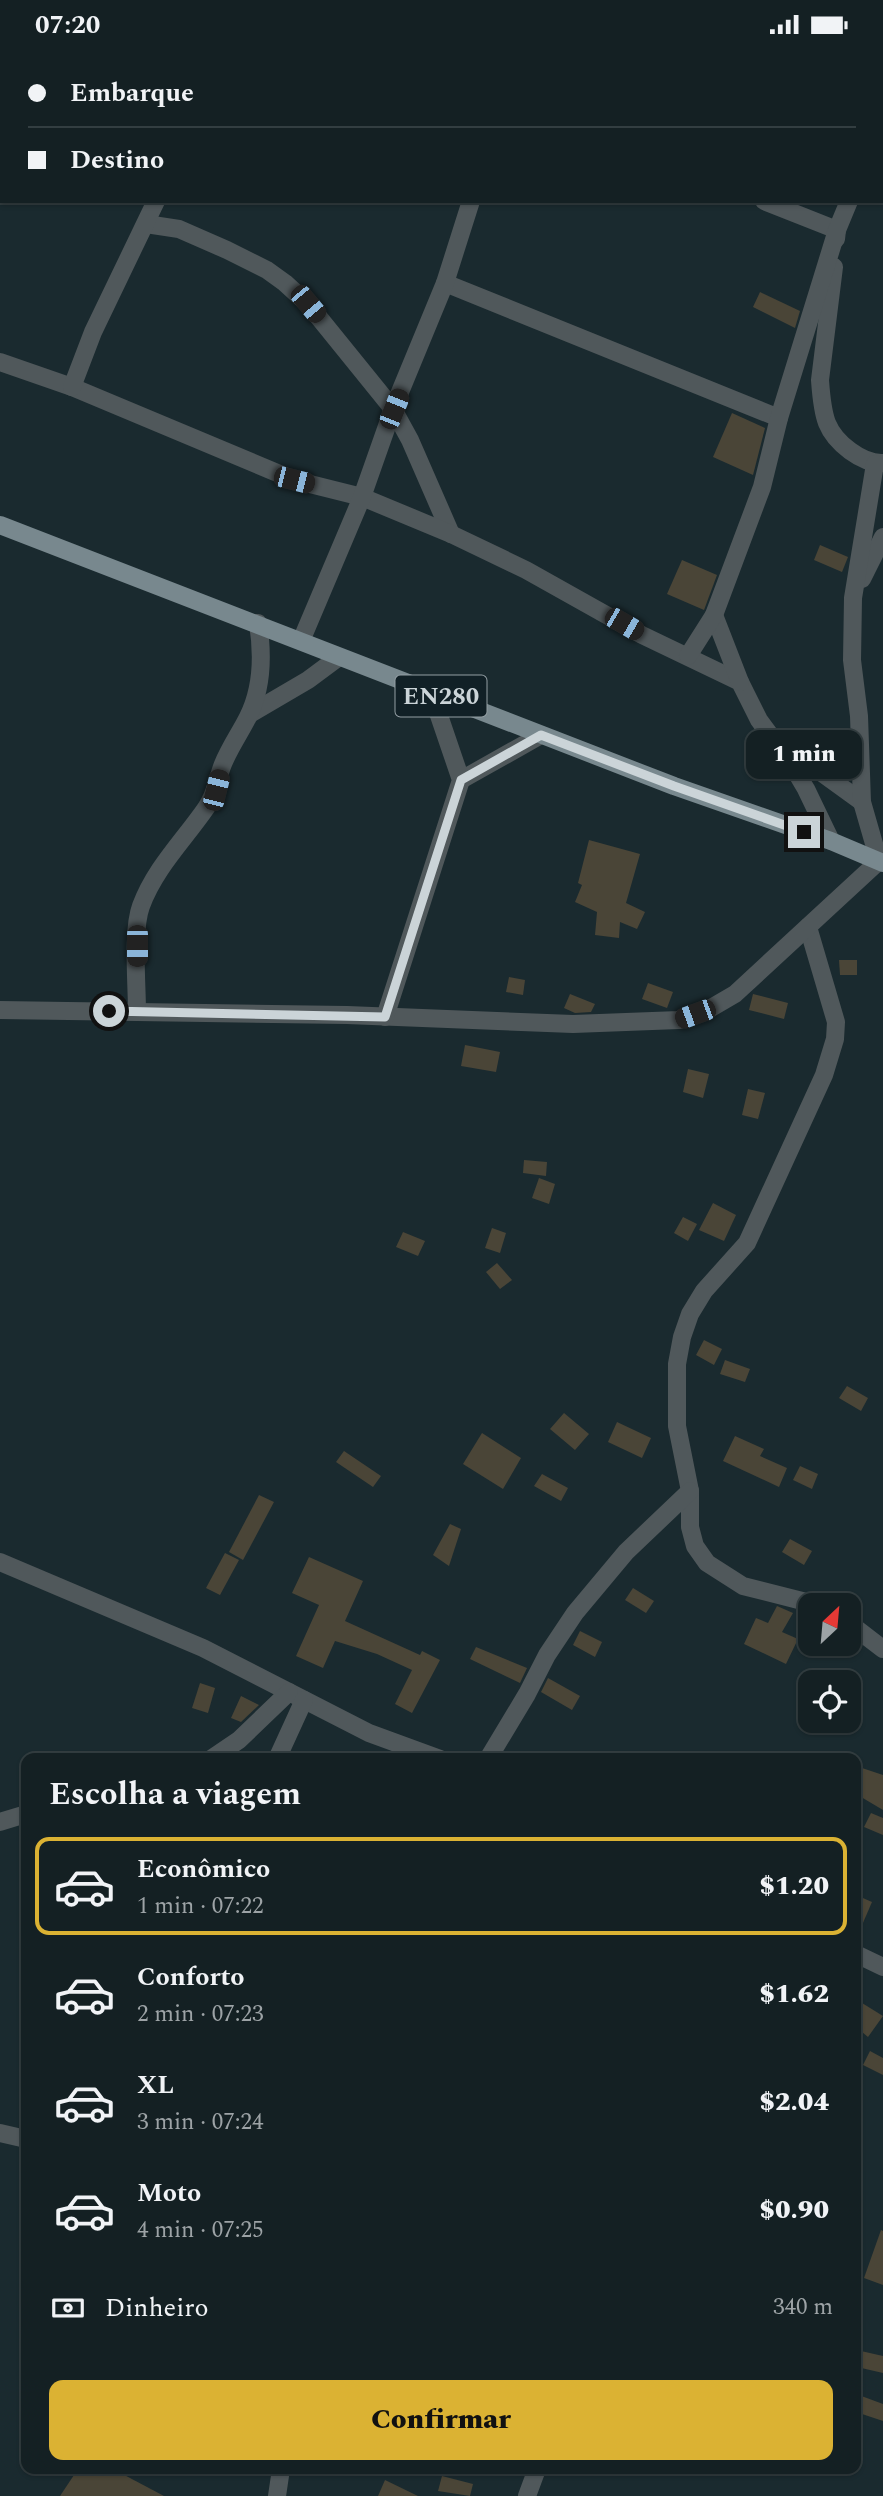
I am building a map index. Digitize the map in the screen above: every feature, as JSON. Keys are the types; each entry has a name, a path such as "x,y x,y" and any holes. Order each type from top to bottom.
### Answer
{"main road":[{"name":"EN280","path":"0,525 674,786 831,841 881,862"}],"street":[{"path":"72,387 108,301 155,203"},
{"path":"301,641 362,497 444,283 470,203"},
{"path":"769,203 837,230"},
{"path":"688,656 714,615 762,487 779,418 837,230 848,203"},
{"path":"146,224 194,234 267,270 308,304 394,409 421,463 451,534"},
{"path":"0,1010 385,1017 573,1024 679,1020 711,1008 736,994 881,862 862,802 859,716 852,660 853,598 879,463 863,459 845,446 828,425 821,398 820,380 830,313 837,230"},
{"path":"444,283 779,418"},
{"path":"0,362 72,387 294,480 362,497 451,534 526,570 642,635 740,683"},
{"path":"853,598 883,537"},
{"path":"714,615 740,683 759,720 790,762 831,841"},
{"path":"136,1012 137,924 141,907 154,879 208,807 223,765 250,714 262,668 258,623"},
{"path":"250,714 307,680 339,657"},
{"path":"385,1017 461,780 431,692"},
{"path":"461,780 541,735"},
{"path":"770,736 862,802"},
{"path":"798,1600 743,1586 707,1563 695,1546 690,1527 690,1492 677,1426 677,1364 690,1314 704,1291 747,1243 824,1075 835,1039 836,1022 808,927"},
{"path":"492,1753 547,1655 575,1613 626,1552 690,1492"},
{"path":"0,1562 203,1648 369,1733 424,1753"},
{"path":"861,1632 883,1649"},
{"path":"220,1753 297,1696"},
{"path":"279,1753 297,1696"},
{"path":"0,1822 21,1816"},
{"path":"861,1956 883,1967"},
{"path":"0,2133 21,2138"},
{"path":"277,2496 280,2474"},
{"path":"527,2496 535,2474"}],"building":[{"path":"760,292 800,311 795,328 753,307"},
{"path":"732,413 765,428 753,475 713,457"},
{"path":"820,545 848,557 842,572 814,560"},
{"path":"682,560 717,575 704,610 667,594"},
{"path":"589,840 640,854 626,903 645,912 637,929 620,922 619,938 595,935 597,912 575,902 582,885 578,883"},
{"path":"839,960 857,960 857,975 840,975"},
{"path":"509,977 525,980 523,995 506,992"},
{"path":"648,983 673,992 667,1008 642,999"},
{"path":"570,994 595,1004 591,1012 575,1013 564,1008"},
{"path":"753,994 788,1003 784,1019 749,1010"},
{"path":"465,1045 500,1052 496,1072 461,1066"},
{"path":"688,1069 709,1074 703,1098 683,1092"},
{"path":"748,1089 765,1093 758,1119 742,1115"},
{"path":"524,1160 547,1162 546,1176 523,1173"},
{"path":"539,1178 555,1184 549,1204 532,1198"},
{"path":"713,1203 736,1215 724,1241 699,1230"},
{"path":"683,1217 697,1224 688,1241 674,1233"},
{"path":"492,1228 506,1233 500,1253 485,1248"},
{"path":"403,1232 425,1241 418,1256 396,1247"},
{"path":"497,1263 512,1280 500,1289 486,1272"},
{"path":"704,1340 722,1349 714,1365 696,1355"},
{"path":"725,1360 750,1369 745,1382 720,1374"},
{"path":"847,1386 868,1398 861,1411 839,1398"},
{"path":"564,1413 589,1434 575,1450 550,1429"},
{"path":"617,1422 651,1438 642,1458 608,1442"},
{"path":"482,1433 521,1458 503,1489 463,1464"},
{"path":"735,1436 764,1449 760,1456 787,1468 779,1487 723,1461"},
{"path":"344,1451 381,1476 373,1487 336,1462"},
{"path":"800,1466 818,1474 812,1489 793,1480"},
{"path":"542,1474 568,1488 561,1501 534,1486"},
{"path":"259,1495 274,1502 243,1560 229,1552"},
{"path":"450,1524 461,1529 449,1566 433,1555"},
{"path":"790,1539 812,1551 804,1565 782,1552"},
{"path":"225,1553 239,1560 220,1595 206,1588"},
{"path":"309,1557 363,1581 345,1621 420,1655 422,1651 440,1660 412,1713 395,1704 412,1670 377,1654 335,1641 323,1668 296,1656 319,1605 292,1593"},
{"path":"633,1588 654,1601 646,1613 625,1600"},
{"path":"777,1606 793,1613 782,1632 798,1639 786,1664 744,1644 756,1618 768,1623"},
{"path":"580,1631 602,1642 595,1657 573,1645"},
{"path":"476,1647 527,1668 520,1683 470,1659"},
{"path":"548,1678 580,1696 572,1710 541,1692"},
{"path":"200,1683 215,1688 208,1713 192,1708"},
{"path":"241,1696 259,1705 241,1722 231,1718"},
{"path":"861,1768 883,1775 883,1810 861,1797"},
{"path":"871,1813 883,1818 883,1835 864,1827"},
{"path":"861,1897 872,1902 861,1927"},
{"path":"861,2005 883,2016 868,2037 861,2031"},
{"path":"870,2051 883,2058 883,2075 863,2065"},
{"path":"881,2230 883,2231 883,2285 864,2278"},
{"path":"861,2351 883,2356 883,2373 861,2368"},
{"path":"861,2396 883,2404 883,2421 861,2414"},
{"path":"75,2474 122,2474 164,2496 60,2496"},
{"path":"442,2476 473,2484 470,2496 438,2491"},
{"path":"385,2480 418,2496 378,2496"}],"route":[{"path":"109,1011 385,1017 461,780 541,735 804,832"}]}
